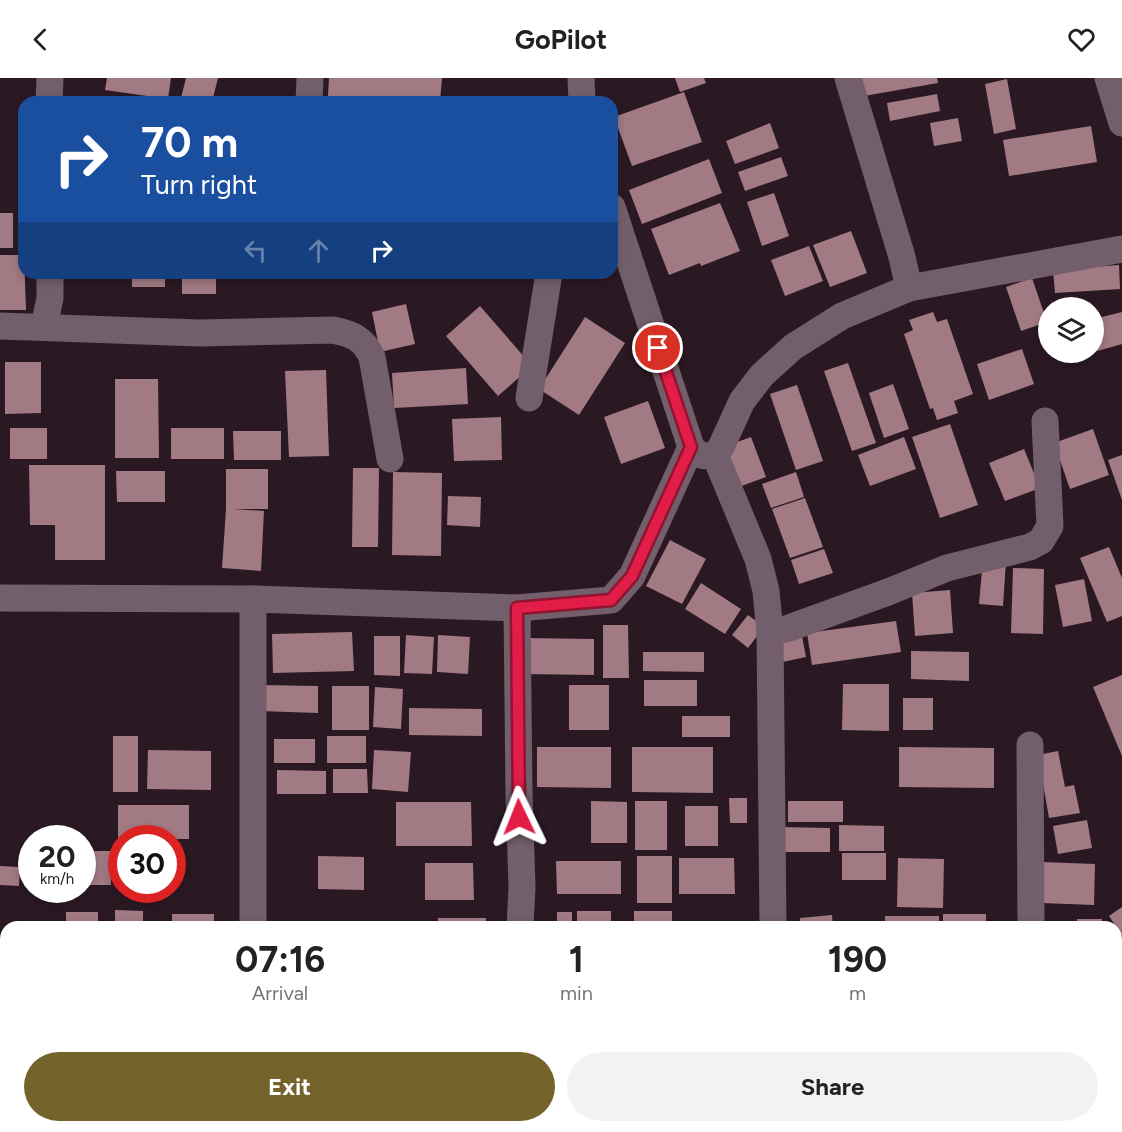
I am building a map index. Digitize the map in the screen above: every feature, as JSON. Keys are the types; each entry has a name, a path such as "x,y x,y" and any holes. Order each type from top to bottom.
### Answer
{"street":[{"path":"49,96 50,78"},
{"path":"309,96 310,78"},
{"path":"581,78 582,96"},
{"path":"848,78 902,257 909,288"},
{"path":"1108,78 1122,123"},
{"path":"618,223 703,451 758,559 766,591 770,633 773,921"},
{"path":"0,598 253,599 517,608 611,600 632,576 703,451 721,447 742,401 762,375 793,347 842,316 909,288 1122,249"},
{"path":"44,327 50,298 50,279"},
{"path":"529,398 548,279"},
{"path":"0,326 200,333 333,330 354,335 366,345 372,357 390,459"},
{"path":"770,633 888,592 947,567 1030,547 1041,541 1050,526 1045,421"},
{"path":"253,599 253,921"},
{"path":"517,608 522,887 520,921"},
{"path":"1030,745 1031,921"}],"building":[{"path":"107,78 171,78 168,96 147,96 105,90"},
{"path":"186,78 218,78 214,96 182,96"},
{"path":"329,78 442,78 440,96 328,96"},
{"path":"675,78 704,78 706,83 680,92"},
{"path":"861,78 937,78 938,83 864,96"},
{"path":"1007,79 1016,129 994,134 985,84"},
{"path":"684,92 702,142 632,166 618,128 618,116"},
{"path":"937,94 940,111 890,121 887,103"},
{"path":"958,118 962,141 934,146 930,123"},
{"path":"770,123 779,148 735,164 726,141"},
{"path":"1091,126 1097,162 1009,176 1003,140"},
{"path":"781,157 788,176 745,191 738,172"},
{"path":"709,159 722,193 642,224 629,190"},
{"path":"774,193 789,236 762,246 747,202"},
{"path":"720,203 740,251 669,275 651,229"},
{"path":"0,213 13,213 13,248 0,248"},
{"path":"851,231 867,273 830,287 813,245"},
{"path":"809,246 823,281 785,296 771,260"},
{"path":"0,255 18,255 18,279 25,279 26,310 0,310"},
{"path":"1119,265 1120,289 1055,293 1053,270"},
{"path":"1032,278 1038,297 1038,325 1021,331 1006,287"},
{"path":"132,279 165,279 165,287 132,287"},
{"path":"182,279 216,279 216,294 182,294"},
{"path":"406,304 415,344 380,352 372,312"},
{"path":"480,306 532,366 498,396 446,336"},
{"path":"933,312 937,322 947,319 973,394 954,401 958,413 937,420 933,408 930,409 904,334 913,330 909,320"},
{"path":"1122,312 1122,344 1104,349 1104,316"},
{"path":"585,317 625,343 579,415 539,389"},
{"path":"1022,349 1034,384 989,400 977,364"},
{"path":"5,362 41,362 41,413 5,414"},
{"path":"848,363 876,443 852,451 824,371"},
{"path":"466,368 468,404 394,408 392,373"},
{"path":"326,370 329,456 289,457 285,371"},
{"path":"115,379 158,379 159,458 115,458"},
{"path":"893,384 909,429 884,438 869,393"},
{"path":"797,385 823,461 796,470 770,394"},
{"path":"648,401 665,448 621,464 604,417"},
{"path":"501,417 502,460 454,461 452,419"},
{"path":"950,424 978,505 940,518 912,437"},
{"path":"10,428 47,428 47,459 10,459"},
{"path":"171,428 224,428 224,459 171,459"},
{"path":"1093,429 1109,475 1070,489 1054,443"},
{"path":"233,431 281,431 281,460 234,460"},
{"path":"751,437 766,477 736,488 721,448"},
{"path":"904,437 916,469 870,486 858,455"},
{"path":"1024,449 1040,488 1005,501 989,463"},
{"path":"1122,455 1122,500 1108,460"},
{"path":"29,465 105,465 105,560 55,560 55,525 30,525"},
{"path":"353,468 379,468 378,547 352,547"},
{"path":"226,469 268,469 268,509 233,509 264,511 261,571 222,568"},
{"path":"116,471 165,471 165,502 117,502"},
{"path":"393,472 442,473 441,556 392,555"},
{"path":"796,472 804,497 771,508 762,484"},
{"path":"448,496 481,497 480,527 447,525"},
{"path":"805,498 823,547 790,558 772,509"},
{"path":"670,540 706,559 682,604 646,586"},
{"path":"1109,547 1122,578 1122,616 1107,622 1080,558"},
{"path":"824,549 833,573 799,584 791,560"},
{"path":"983,559 1006,561 1003,606 979,604"},
{"path":"1013,568 1044,569 1043,634 1011,633"},
{"path":"1084,579 1092,621 1063,627 1055,585"},
{"path":"701,583 741,609 725,634 685,609"},
{"path":"950,590 953,633 915,636 912,593"},
{"path":"748,615 764,627 748,648 732,635"},
{"path":"896,621 901,652 812,665 807,633"},
{"path":"603,625 628,625 629,678 603,678"},
{"path":"801,631 806,657 778,663 772,637"},
{"path":"352,632 354,671 273,673 272,634"},
{"path":"406,635 434,637 432,674 404,673"},
{"path":"438,635 470,637 468,674 437,672"},
{"path":"374,636 400,636 400,676 374,675"},
{"path":"523,638 594,639 594,675 523,674"},
{"path":"911,651 969,652 969,681 911,679"},
{"path":"643,652 704,652 704,672 643,671"},
{"path":"1122,675 1122,756 1093,687"},
{"path":"644,680 697,680 697,706 644,706"},
{"path":"843,684 889,684 889,731 842,730"},
{"path":"261,685 318,686 318,713 260,711"},
{"path":"569,685 609,685 609,730 569,730"},
{"path":"332,686 369,686 369,730 332,730"},
{"path":"375,687 403,689 401,729 373,727"},
{"path":"903,698 933,698 933,730 903,730"},
{"path":"409,708 482,709 482,736 409,735"},
{"path":"682,716 730,716 730,737 682,737"},
{"path":"113,736 138,736 138,792 113,792"},
{"path":"327,736 366,736 366,763 327,763"},
{"path":"274,739 315,739 315,763 274,763"},
{"path":"537,747 611,747 611,788 537,787"},
{"path":"632,747 713,747 713,793 632,792"},
{"path":"899,747 994,748 994,788 899,787"},
{"path":"148,750 211,751 211,790 147,789"},
{"path":"374,750 411,752 408,792 372,789"},
{"path":"1058,751 1065,787 1074,785 1080,813 1049,818 1038,755"},
{"path":"333,769 367,769 368,793 333,793"},
{"path":"277,770 326,771 326,794 277,794"},
{"path":"729,798 747,798 747,823 730,823"},
{"path":"591,801 627,802 627,843 591,843"},
{"path":"635,801 667,801 667,850 635,850"},
{"path":"788,801 843,801 843,822 788,822"},
{"path":"396,802 471,802 472,846 396,846"},
{"path":"118,805 189,805 189,839 186,839 186,825 118,825"},
{"path":"685,806 718,806 718,846 685,846"},
{"path":"1087,820 1092,848 1058,854 1053,826"},
{"path":"839,825 884,826 884,851 839,851"},
{"path":"779,827 830,828 830,852 779,852"},
{"path":"96,851 108,851 108,885 96,885"},
{"path":"842,853 886,853 886,880 842,880"},
{"path":"318,856 364,857 364,890 318,889"},
{"path":"637,856 672,856 672,903 637,903"},
{"path":"679,858 734,858 735,894 679,894"},
{"path":"898,858 944,859 943,908 897,907"},
{"path":"556,861 621,861 621,894 557,894"},
{"path":"1042,862 1095,864 1094,905 1041,903"},
{"path":"425,863 473,863 474,900 425,900"},
{"path":"0,866 18,867 18,886 0,885"},
{"path":"1122,907 1122,921 1112,921 1109,916"},
{"path":"115,910 143,911 143,921 115,921"},
{"path":"577,911 611,911 611,921 577,921"},
{"path":"634,911 672,911 672,921 634,921"},
{"path":"66,912 98,912 98,921 66,921"},
{"path":"557,912 572,912 572,921 557,921"},
{"path":"172,914 214,914 214,921 172,921"},
{"path":"943,914 986,914 986,921 943,921"},
{"path":"832,915 832,921 800,921 800,918"},
{"path":"885,916 939,916 939,921 885,921"},
{"path":"438,918 486,918 486,921 438,921"},
{"path":"1077,919 1102,919 1102,921 1077,921"}],"route":[{"path":"519,817 517,608 611,600 632,576 691,447 658,348"}]}
